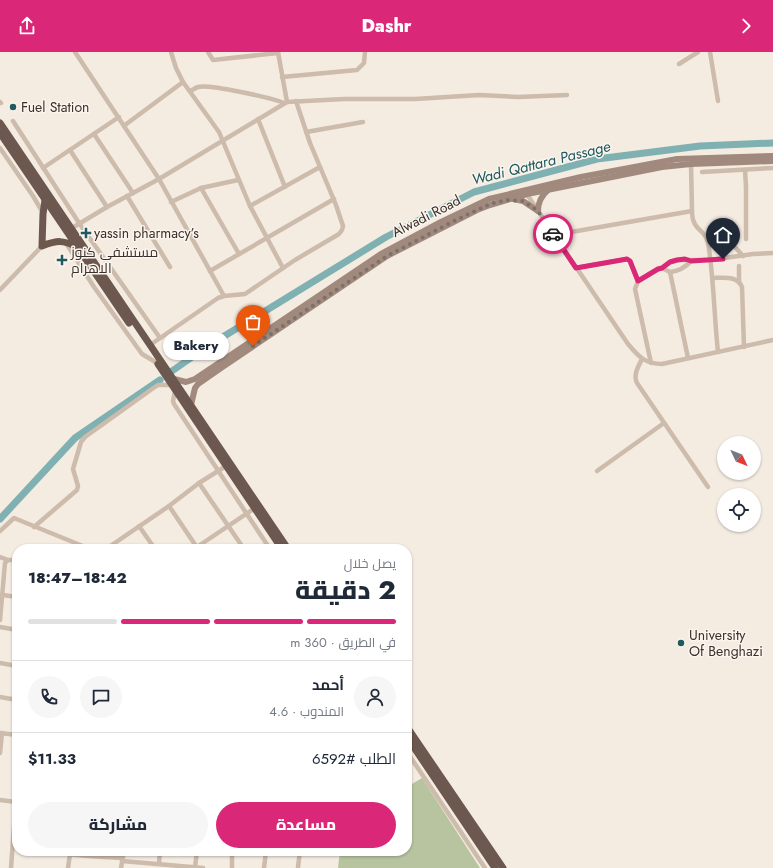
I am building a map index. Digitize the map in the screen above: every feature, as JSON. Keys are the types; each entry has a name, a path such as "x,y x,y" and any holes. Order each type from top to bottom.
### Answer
{"highway":[{"path":"0,123 150,344 173,385 190,408 226,466 279,544"},
{"path":"0,133 118,307 285,544"},
{"path":"45,200 42,246 60,241 78,247"},
{"path":"412,735 503,868"},
{"path":"412,744 495,868"}],"main road":[{"name":"Alwadi Road","path":"196,382 391,248 474,205 489,199 655,169 773,156"},
{"name":"Alwadi Road","path":"374,261 477,210 525,192 581,177 671,160 691,158 744,159 773,162"},
{"path":"507,200 523,201 538,211 539,201 549,189"},
{"path":"173,385 186,382 196,382 190,408"}],"street":[{"path":"75,52 159,178 224,296"},
{"path":"171,52 176,68 183,82 214,124 223,140 238,180 250,206 283,268"},
{"path":"208,52 213,60 278,53 286,103"},
{"path":"282,76 357,70 364,63 365,52"},
{"path":"679,64 698,52"},
{"path":"710,52 718,101"},
{"path":"125,125 183,82"},
{"path":"190,91 199,86 274,99 286,103"},
{"path":"72,228 286,103 296,101 415,99 479,95 518,97 567,95"},
{"path":"150,344 218,298 246,294 283,268 341,232 343,226 334,199 306,132 296,101"},
{"path":"43,168 119,117"},
{"path":"258,119 285,187"},
{"path":"13,122 79,223 160,338"},
{"path":"306,132 363,122"},
{"path":"94,134 132,193"},
{"path":"0,148 43,214"},
{"path":"70,150 107,207"},
{"path":"7,157 13,153"},
{"path":"691,164 693,222 707,240 712,278 718,352"},
{"path":"250,206 320,167"},
{"path":"702,172 773,168"},
{"path":"745,170 746,238"},
{"path":"171,202 201,188 238,180"},
{"path":"201,188 239,254"},
{"path":"525,192 628,344 642,359 651,363 662,364 773,340"},
{"path":"127,196 170,267"},
{"path":"210,271 266,237 334,199"},
{"path":"554,235 692,211"},
{"path":"707,240 726,237 743,256"},
{"path":"65,242 111,312 142,354 157,363"},
{"path":"0,290 42,246"},
{"path":"638,281 670,262 677,260 710,260 753,254 773,253"},
{"path":"576,268 627,259 630,261 638,281 636,289 651,363"},
{"path":"662,268 670,272 678,271 684,268 691,261"},
{"path":"739,266 739,282"},
{"path":"670,272 688,358"},
{"path":"712,278 732,278 739,282 742,287 744,347"},
{"path":"111,312 118,307"},
{"path":"642,359 635,374 635,379 708,487"},
{"path":"34,526 77,490 78,486 72,469 81,442 85,437 158,385 173,385 173,401 267,544"},
{"path":"181,414 190,408"},
{"path":"596,471 664,423"},
{"path":"113,544 169,506 199,483 226,466"},
{"path":"199,483 241,544"},
{"path":"169,506 193,544"},
{"path":"202,544 255,508"},
{"path":"0,531 14,518 78,544"},
{"path":"139,526 152,544"},
{"path":"0,557 12,560"},
{"path":"0,620 5,563 8,560"},
{"path":"3,595 12,596"},
{"path":"0,627 12,629"},
{"path":"0,664 12,665"},
{"path":"0,697 12,699"},
{"path":"0,753 1,733 12,734"},
{"path":"412,759 485,868"},
{"path":"0,800 12,802"},
{"path":"11,868 12,855"},
{"path":"68,868 70,856"},
{"path":"104,856 122,860 203,868"},
{"path":"121,868 123,856"},
{"path":"159,864 160,856"},
{"path":"195,867 196,856"},
{"path":"232,856 232,868"},
{"path":"264,868 265,856"},
{"path":"298,867 299,856"}],"green space":[{"path":"422,778 480,868 338,868 339,856 412,856 412,784"}],"waterway":[{"name":"Wadi Qattara Passage","path":"172,371 208,346 386,237 474,192 597,159 700,146 773,143"},
{"name":"Wadi Qattara Passage","path":"0,519 75,438 160,380"}],"way so far":[{"path":"253,346 387,256 490,204 513,199 523,201 538,211 553,234"}],"place":[{"name":"Fuel Station","path":"13,107"},
{"name":"yassin pharmacy’s","path":"86,233"},
{"name":"مستشفى كنوز الاهرام","path":"62,260"},
{"name":"Bakery","path":"253,346"},
{"name":"University Of Benghazi","path":"681,643"}],"route":[{"path":"553,234 576,268 629,259 638,281 670,262 677,260 685,259 691,261 723,259"}]}
